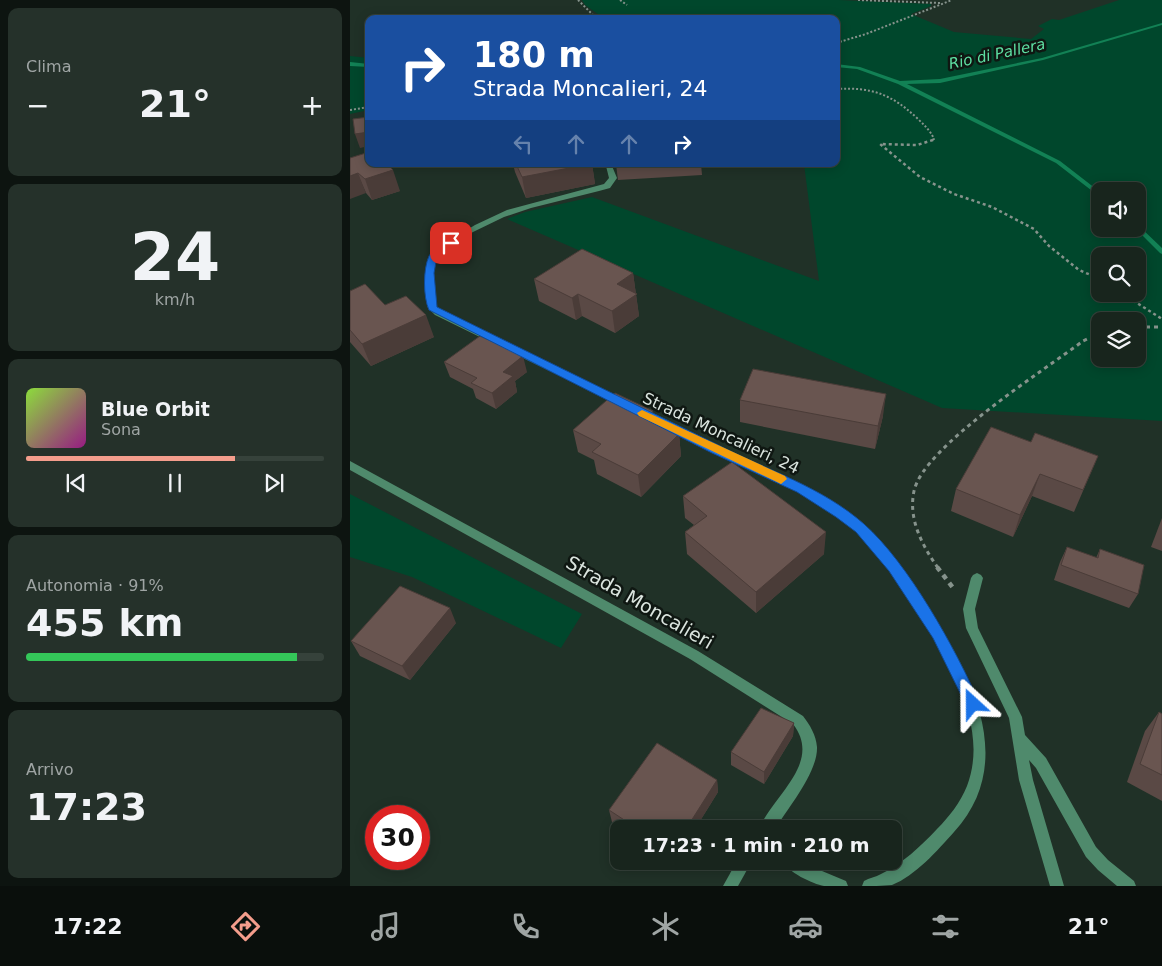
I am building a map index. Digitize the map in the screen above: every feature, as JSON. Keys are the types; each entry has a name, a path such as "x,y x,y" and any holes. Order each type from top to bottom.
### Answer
{"street":[{"name":"Strada Moncalieri, 24","path":"609,167 613,178 607,186 517,210 490,220 434,255 430,273 432,308 438,313 633,409 801,489 860,528 894,568 932,626 968,692 977,716 980,738 974,788 960,814 939,839 913,862 881,884 869,886"},
{"name":"Strada Moncalieri","path":"350,465 694,655 798,720 807,731 809,741 808,762 772,820"},
{"path":"977,578 969,609 972,628 1014,717 1026,780 1058,886"},
{"path":"1018,737 1041,763 1092,852 1129,886"},
{"path":"730,886 740,870"},
{"path":"804,870 841,886"}],"path":[{"path":"578,0 593,15"},
{"path":"620,0 627,5"},
{"path":"858,0 943,4"},
{"path":"840,42 866,34 952,0"},
{"path":"840,89 854,88 880,92 900,102 931,132 934,139 931,143 884,143 880,144 881,148 920,177 954,194 992,206 1034,229 1048,246 1079,270 1091,275"},
{"path":"350,110 365,108"},
{"path":"1135,302 1162,319"},
{"path":"1146,327 1162,327"},
{"path":"969,609 924,549 914,526 912,506 914,488 941,454 982,414 1061,358 1084,338 1091,336"}],"green space":[{"path":"582,0 839,0 931,4 931,6 911,14 954,32 1031,39 1044,29 1038,26 1052,19 1059,20 1119,0 1162,0 1162,421 942,408 507,219 525,212 592,197 819,281 804,167 840,167 840,15 599,15 585,5"},
{"path":"350,56 365,58 365,111 350,114"},
{"path":"350,494 582,614 561,648 412,577 350,557"}],"building":[{"path":"365,118 365,133 355,134 353,119"},
{"path":"365,153 365,167 390,167 393,170 365,179 358,173 350,176 350,158"},
{"path":"517,167 574,167 522,177"},
{"path":"582,249 633,273 617,284 637,294 612,311 578,294 572,298 534,279"},
{"path":"365,284 385,305 406,296 426,315 362,344 350,330 350,291"},
{"path":"480,336 523,356 503,372 513,376 492,393 471,383 477,378 444,362"},
{"path":"753,369 886,394 878,426 740,400"},
{"path":"615,393 653,411 646,418 679,434 638,475 592,452 601,444 573,430"},
{"path":"991,427 1031,442 1035,433 1098,456 1083,490 1040,474 1020,515 956,489"},
{"path":"732,462 826,532 756,592 685,532 707,516 683,496"},
{"path":"1067,547 1098,558 1100,549 1144,565 1138,594 1061,565"},
{"path":"400,586 450,608 402,666 351,641"},
{"path":"761,708 794,723 764,772 731,752"},
{"path":"1159,712 1162,714 1162,775 1140,764"},
{"path":"657,743 717,780 692,820 624,820 609,810"}],"waterway":[{"name":"Rio di Pallera","path":"900,83 940,81 1043,59 1162,24"},
{"name":"Rio di Pallera","path":"350,64 365,66"},
{"name":"Rio di Pallera","path":"840,66 858,68 900,83"},
{"path":"900,83 1058,162 1091,188"},
{"path":"1146,236 1162,252"}],"slow traffic":[{"path":"642,413 716,450 781,479"}],"route":[{"path":"451,243 434,255 430,273 432,308 438,313 467,325 716,450 801,489 840,513 860,528 894,568 938,634 973,704"}]}
